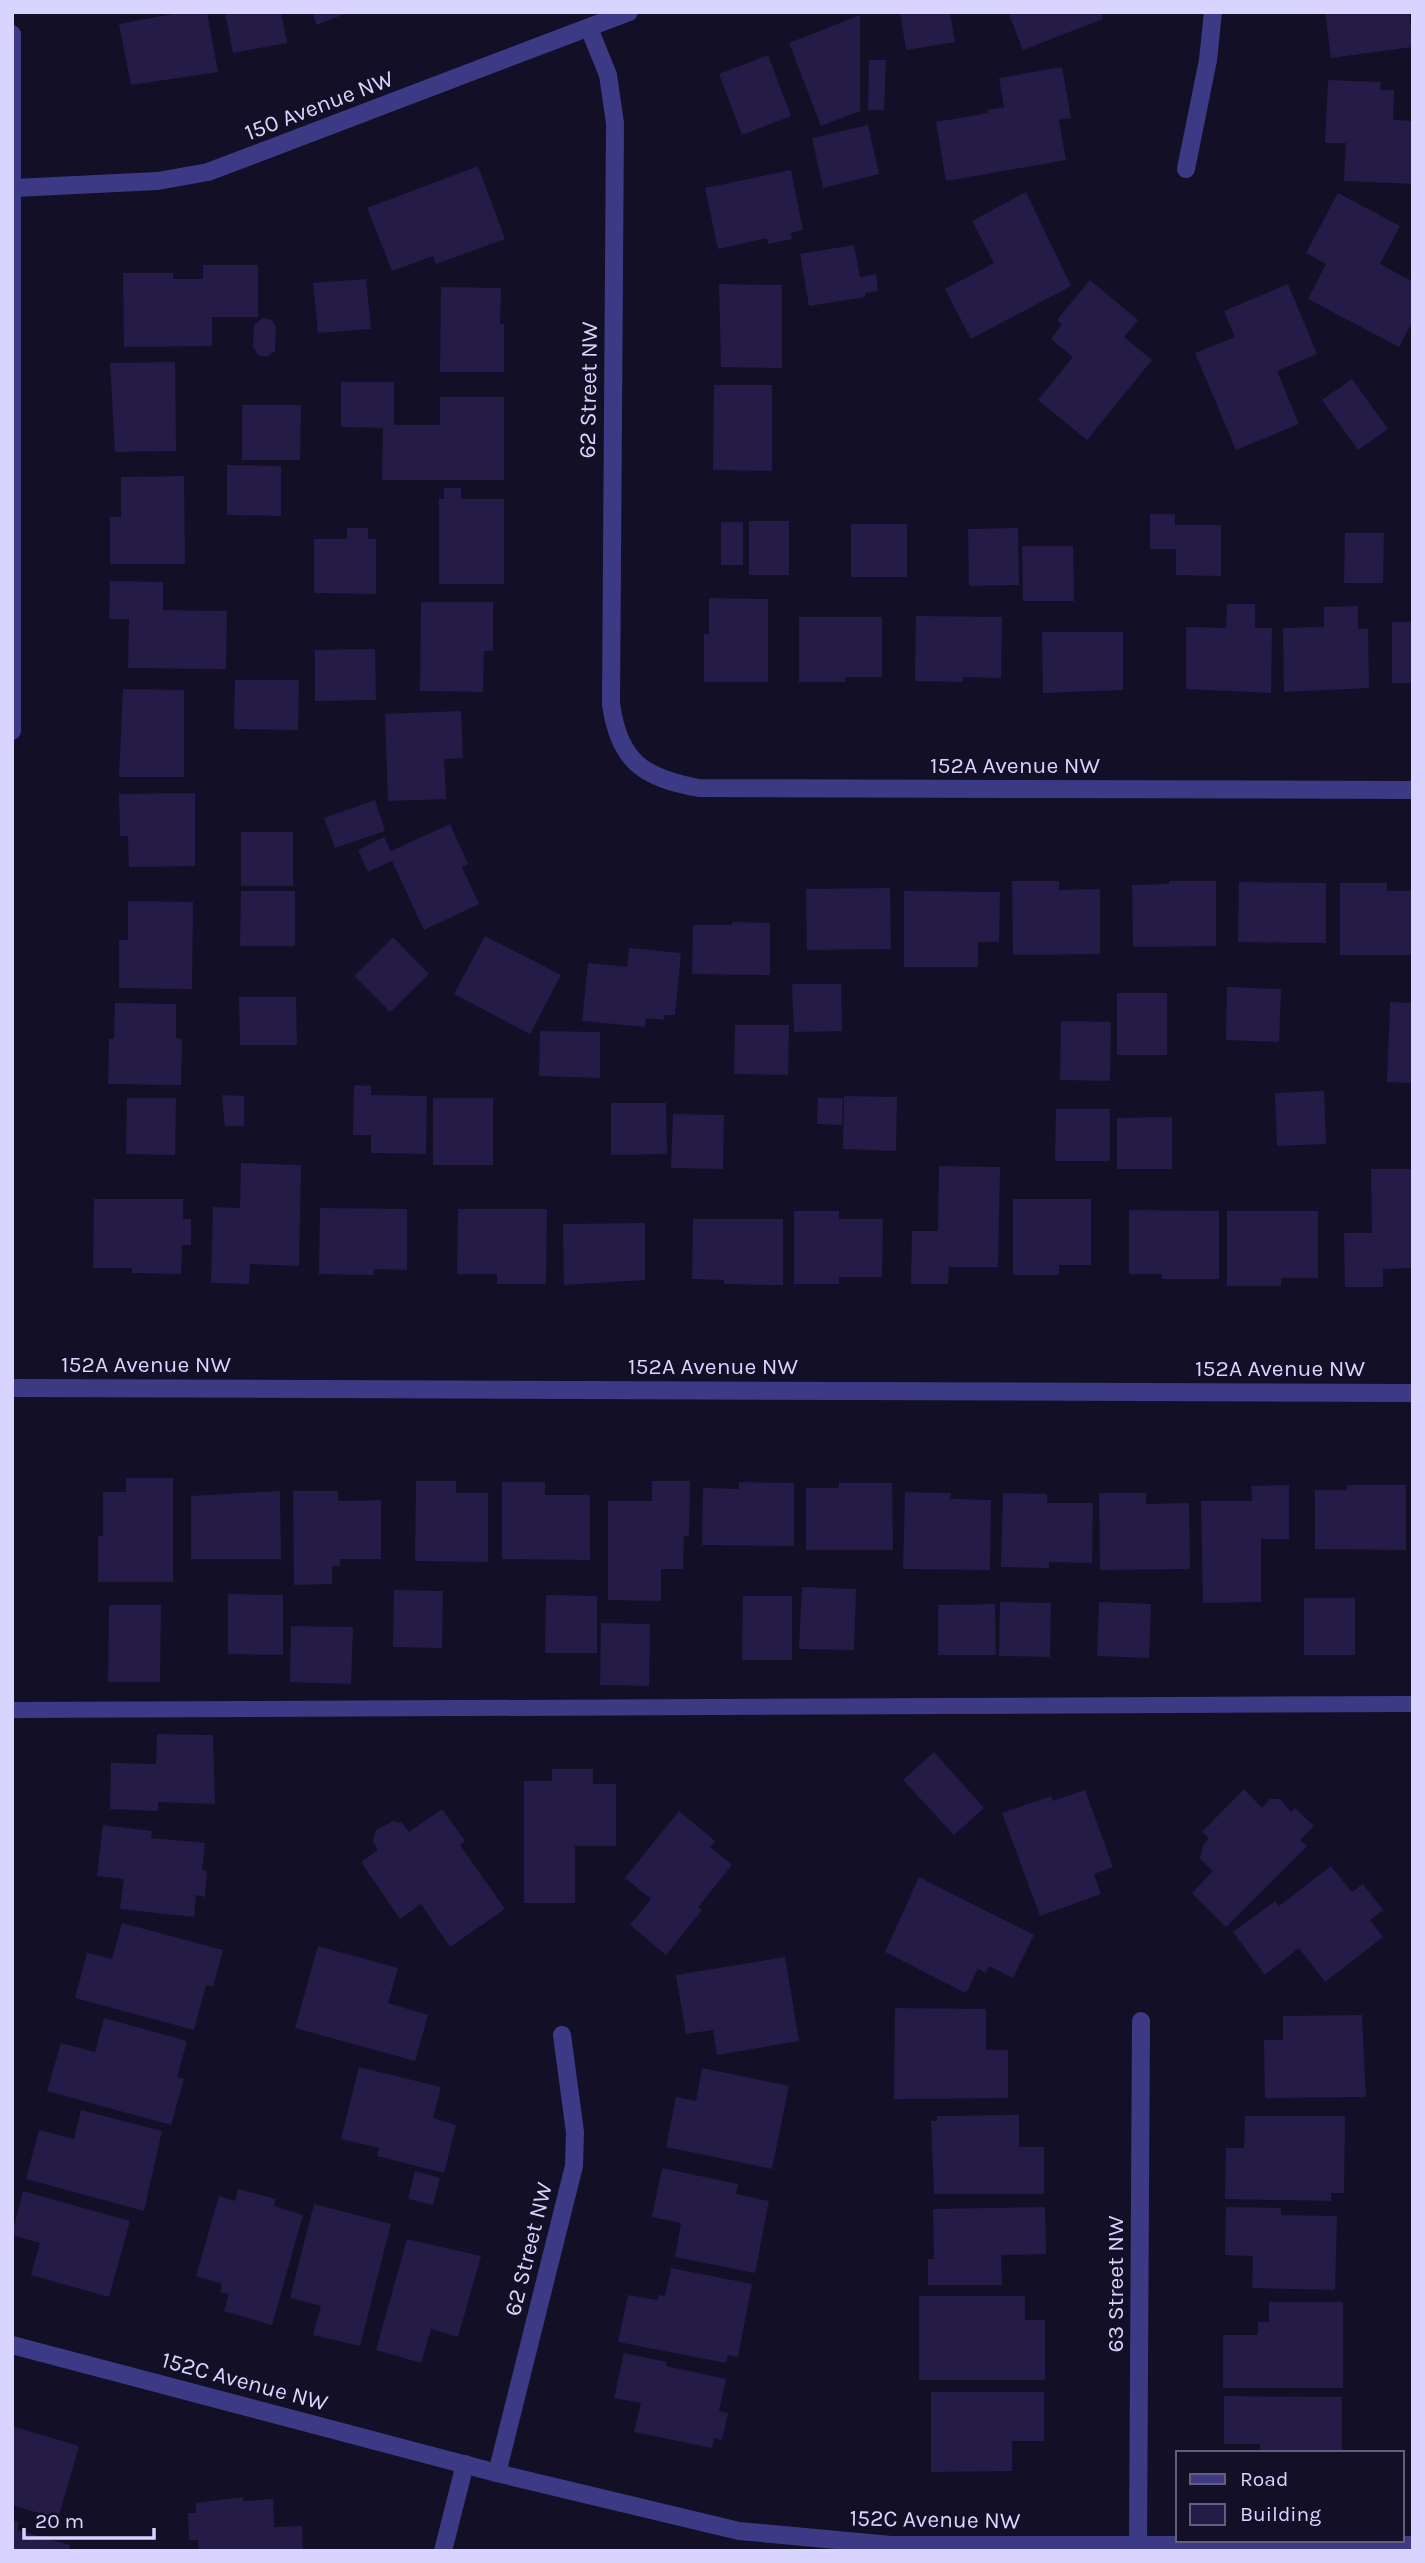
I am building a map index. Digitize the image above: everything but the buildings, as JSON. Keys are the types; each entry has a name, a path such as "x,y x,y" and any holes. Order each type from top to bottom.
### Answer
{"street":[{"name":"150 Avenue NW","path":"14,188 158,181 208,172 629,12"},
{"path":"1186,169 1208,60 1213,12"},
{"name":"62 Street NW","path":"589,28 608,75 615,122 610,679 615,728 627,754"},
{"path":"12,34 12,730"},
{"name":"152A Avenue NW","path":"627,754 644,770 665,782 699,788 1413,790"},
{"name":"152A Avenue NW","path":"12,1388 1413,1393"},
{"name":"63 Street NW","path":"1138,2547 1141,2021"},
{"name":"62 Street NW","path":"497,2473 574,2166 575,2132 562,2035"},
{"name":"152C Avenue NW","path":"12,2345 497,2473 740,2532 891,2545 1413,2546"},
{"path":"443,2551 465,2464"}],"lane":[{"path":"12,1710 1413,1704"}]}
